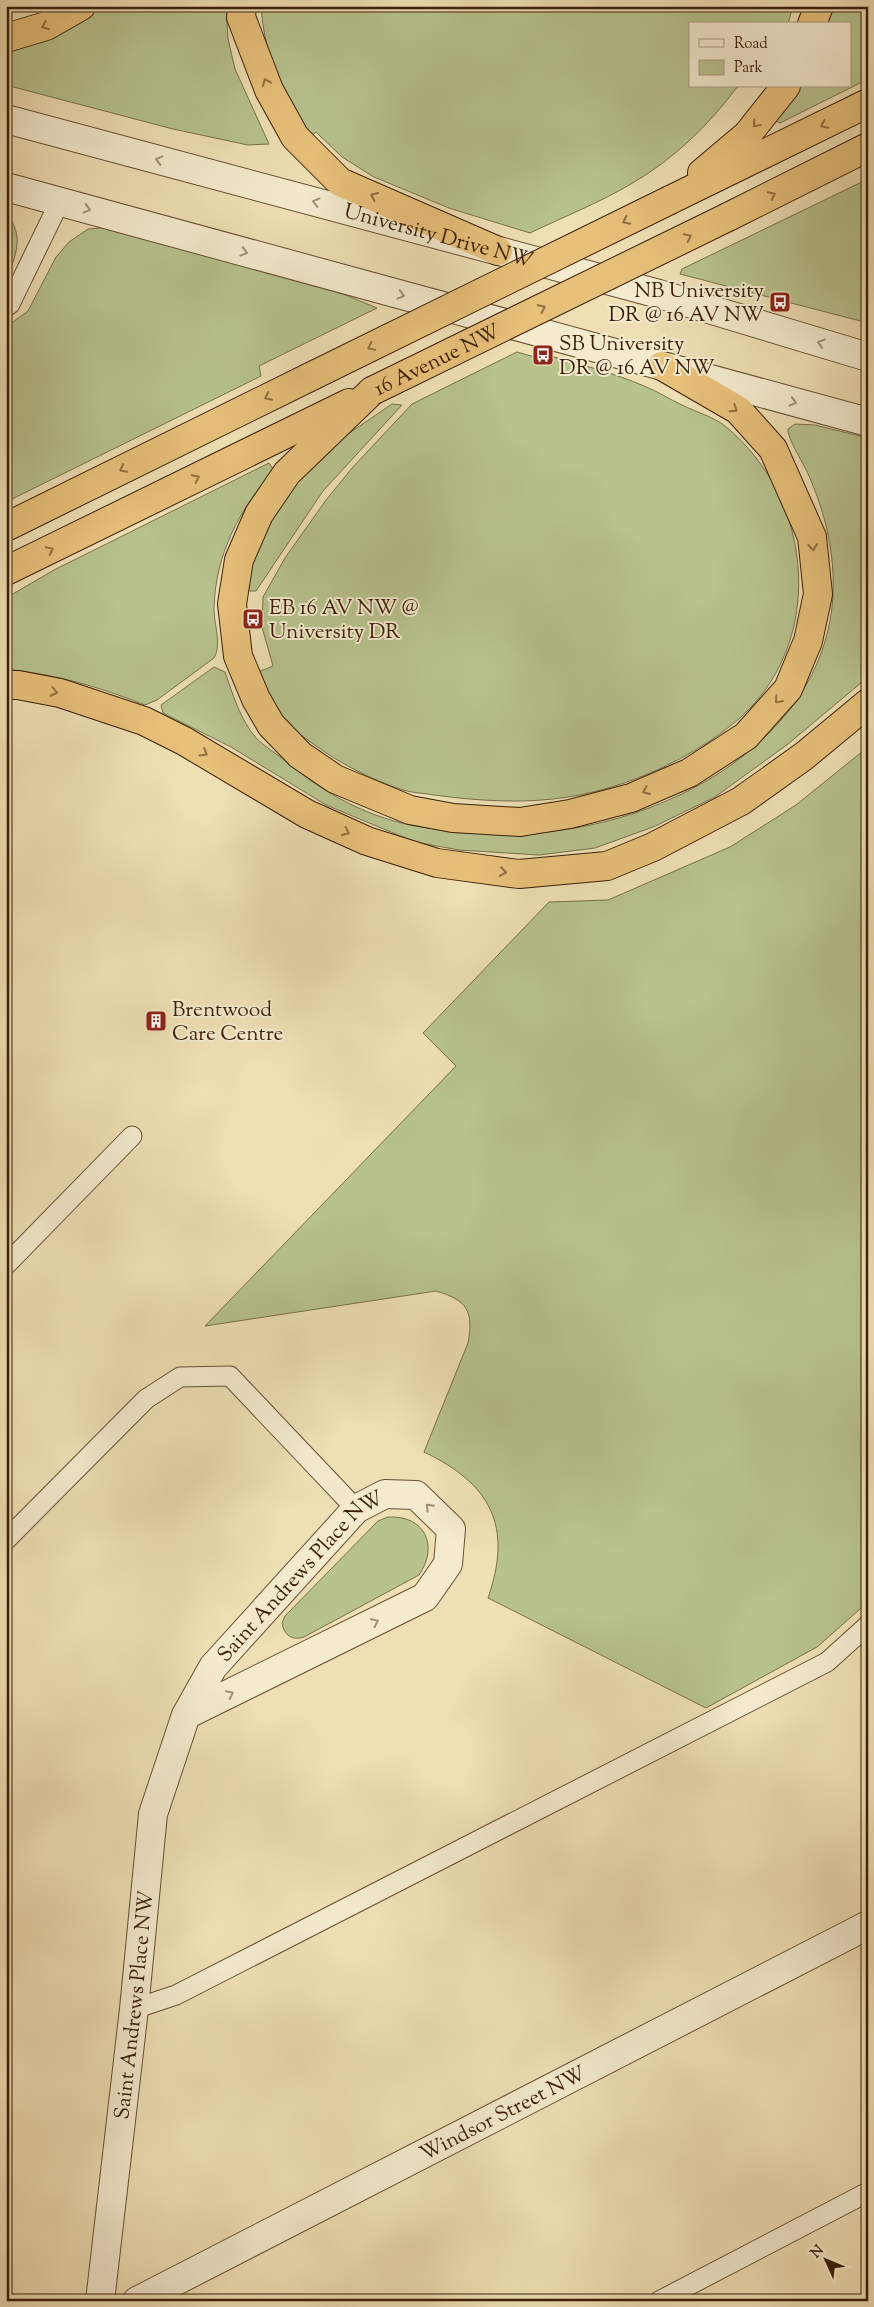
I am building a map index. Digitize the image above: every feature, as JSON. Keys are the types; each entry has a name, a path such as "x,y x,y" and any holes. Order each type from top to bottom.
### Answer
{"highway":[{"path":"6,38 46,26 81,6"},
{"path":"242,6 241,17 269,90 295,137 340,182 498,251"},
{"path":"813,22 819,6"},
{"path":"670,200 747,135 784,88"},
{"name":"16 Avenue NW","path":"6,527 868,103"},
{"name":"16 Avenue NW","path":"6,571 868,147"},
{"path":"372,391 287,473 259,514 239,560 232,604 238,656 256,699 271,725 300,755 335,779 410,810 453,818 520,822 570,814 631,798 690,773 746,736 788,689 808,641 818,594 812,537 773,449 738,410 662,366"},
{"path":"10,687 60,693 144,721 184,741 307,814 367,841 437,864 519,874 607,866 675,837 742,800 804,756 868,703"}],"street":[{"name":"University Drive NW","path":"6,119 659,294 868,357"},
{"path":"6,187 868,422"},
{"name":"Saint Andrews Place NW","path":"100,2301 134,2010 153,1814 186,1715 213,1666 356,1509 385,1494 416,1495 451,1529 448,1564 425,1597 186,1715"},
{"name":"Windsor Street NW","path":"137,2301 868,1925"}],"lane":[{"path":"6,306 10,304 60,201"},
{"path":"6,1265 132,1136"},
{"path":"6,1540 146,1399 180,1377 230,1376 356,1509"},
{"path":"134,2010 176,1995 826,1662 868,1625"},
{"path":"659,2301 868,2192"}],"green space":[{"path":"102,6 226,6 228,39 235,69 269,144 248,145 173,129 6,85 6,51 88,16"},
{"path":"261,6 793,6 789,22 689,22 689,88 737,88 727,101 689,141 662,164 619,191 530,233 449,208 374,177 342,157 316,132 311,136 291,107 276,75 270,58"},
{"path":"830,6 868,6 868,79 852,87 852,22 826,22"},
{"path":"799,88 850,88 780,123 775,121"},
{"path":"868,179 868,323 680,274 682,269"},
{"path":"6,214 15,230 17,246 6,279"},
{"path":"109,227 343,294 377,308 259,366 261,376 6,502 6,327 28,311 56,257 69,242 88,229"},
{"path":"517,352 549,361 551,356 621,377 654,390 725,426 755,457 778,493 792,532 798,574 796,615 785,655 764,691 734,723 697,749 656,771 590,793 552,799 484,800 407,791 367,776 344,764 299,734 281,718 258,672 273,666 262,627 263,597 285,558 326,500 353,467 412,404"},
{"path":"392,404 402,405 323,491 256,591 248,591 252,560 258,542 287,491 332,445"},
{"path":"795,424 815,425 868,438 868,677 788,744 715,797 653,827 595,848 539,855 459,850 415,842 326,805 231,747 163,713 161,705 214,667 225,672 250,731 301,774 349,804 384,818 421,827 492,833 562,830 601,823 640,811 679,795 715,776 748,752 778,724 802,692 820,656 827,634 832,611 833,588 830,542 818,497 788,433 788,429"},
{"path":"269,463 274,470 261,485 240,517 224,552 215,589 214,615 217,647 214,658 157,700 145,705 77,682 42,674 6,669 6,598 54,570"},
{"path":"868,747 868,1602 817,1647 706,1708 488,1598 495,1572 498,1549 496,1529 490,1510 480,1493 466,1478 424,1452 468,1343 470,1332 469,1315 466,1308 455,1298 436,1291 205,1326 456,1066 423,1033 549,902 608,900 730,847 796,805"},
{"path":"388,1517 411,1521 425,1534 428,1543 428,1553 419,1575 304,1637 296,1638 289,1636 282,1623 285,1616 378,1521"}],"place":[{"name":"NB University DR @ 16 AV NW","path":"780,302"},
{"name":"SB University DR @ 16 AV NW","path":"543,355"},
{"name":"EB 16 AV NW @ University DR","path":"253,619"},
{"name":"Brentwood Care Centre","path":"156,1021"}]}
